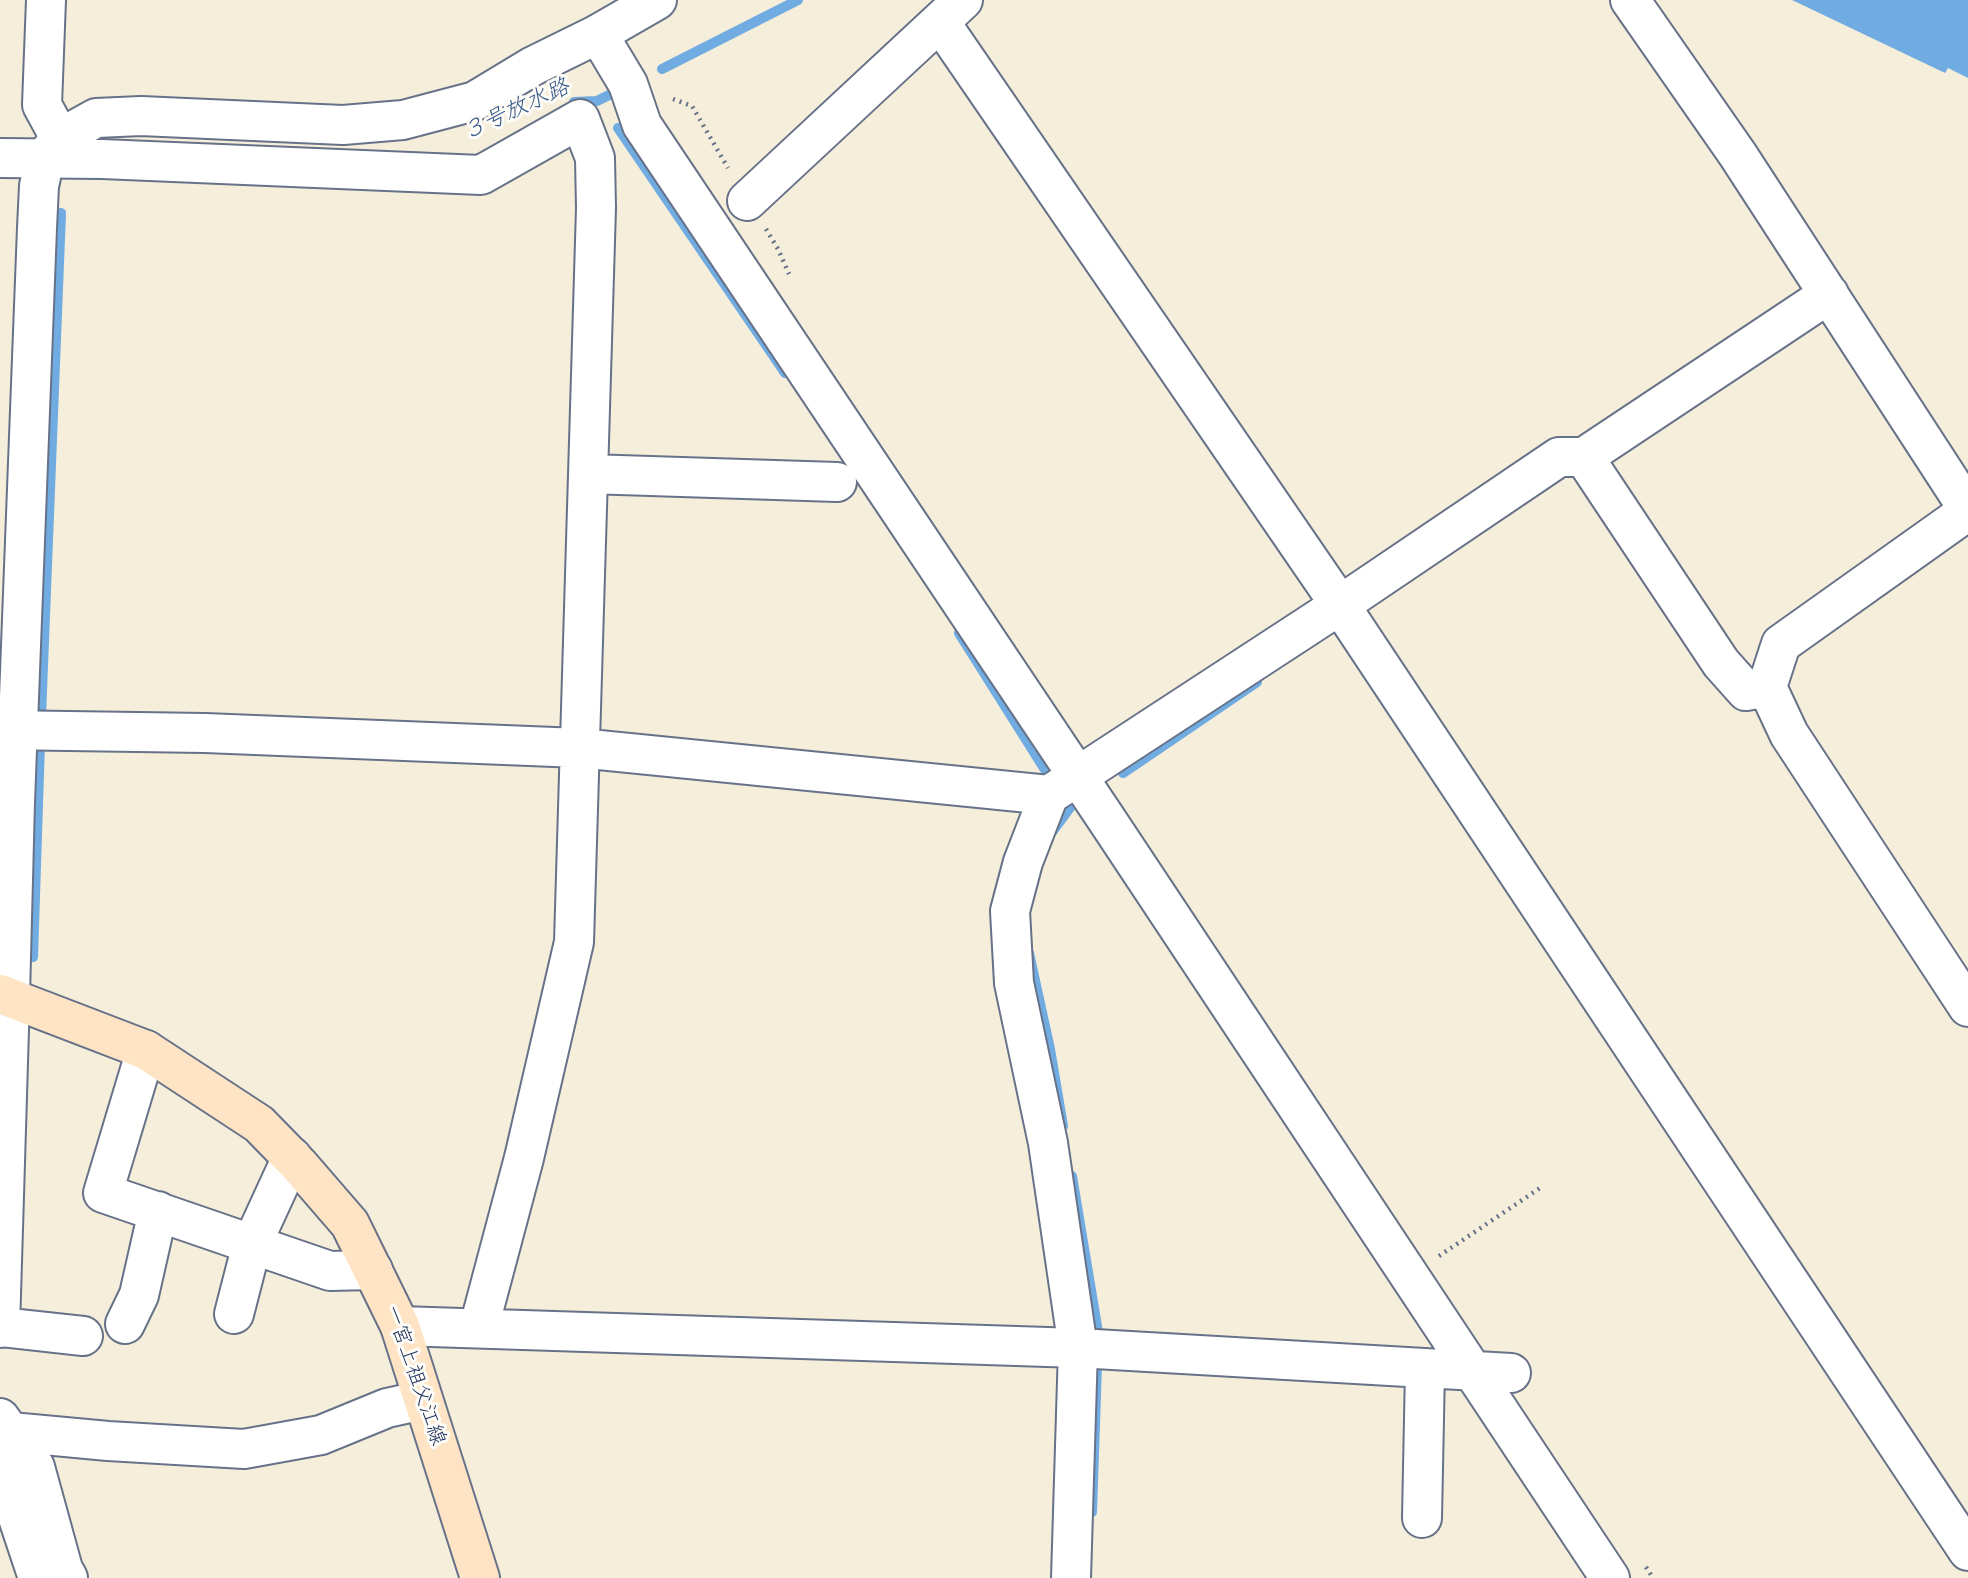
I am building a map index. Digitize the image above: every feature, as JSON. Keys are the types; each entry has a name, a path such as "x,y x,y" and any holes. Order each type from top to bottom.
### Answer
{"main road":[{"name":"一宮上祖父江線","path":"5,995 145,1050 259,1124 292,1157 350,1224 400,1326 480,1578"}],"street":[{"path":"46,0 42,106 52,148 39,186 9,730 0,1328 83,1336"},
{"path":"52,148 96,118 130,116 343,125 403,120 475,101 533,66 598,34 657,0"},
{"path":"1630,0 1738,155 1968,510 1781,644 1767,687 1789,734 1968,1007"},
{"path":"747,201 952,11 1340,605 1968,1552"},
{"path":"598,34 628,84 642,125 1063,786 1473,1371 1610,1578"},
{"path":"0,158 52,148 481,175 580,119 595,158 596,208 574,942 524,1157 479,1327"},
{"path":"1070,1578 1078,1348 1048,1143 1014,983 1010,911 1023,862 1063,786 1340,605 1559,457 1584,457 1829,295"},
{"path":"1584,457 1721,663 1746,691 1767,687"},
{"path":"588,474 837,482"},
{"path":"9,730 205,733 579,748 1063,786"},
{"path":"145,1050 103,1193 330,1270 373,1270"},
{"path":"233,1314 253,1244 292,1157"},
{"path":"125,1324 139,1295 158,1211"},
{"path":"400,1326 1078,1348 1511,1373"},
{"path":"1422,1518 1425,1370"},
{"path":"2,1436 244,1449 321,1435 387,1408 423,1400"},
{"path":"2,1436 37,1578"},
{"path":"2,1436 35,1467 62,1569 68,1578"}],"path":[{"path":"1433,1259 1543,1186"}],"water":[{"path":"1792,0 1968,0 1968,78 1948,68 1945,73"}],"waterway":[{"name":"３号放水路","path":"662,69 798,0"},
{"name":"３号放水路","path":"574,102 597,101 619,90"},
{"path":"618,128 785,373"},
{"path":"41,716 61,213"},
{"path":"959,633 1049,776"},
{"path":"1123,773 1257,682"},
{"path":"33,957 40,743"},
{"path":"1052,832 1072,805"},
{"path":"1029,953 1063,1126"},
{"path":"1072,1176 1098,1332"},
{"path":"1092,1512 1097,1365"}]}
